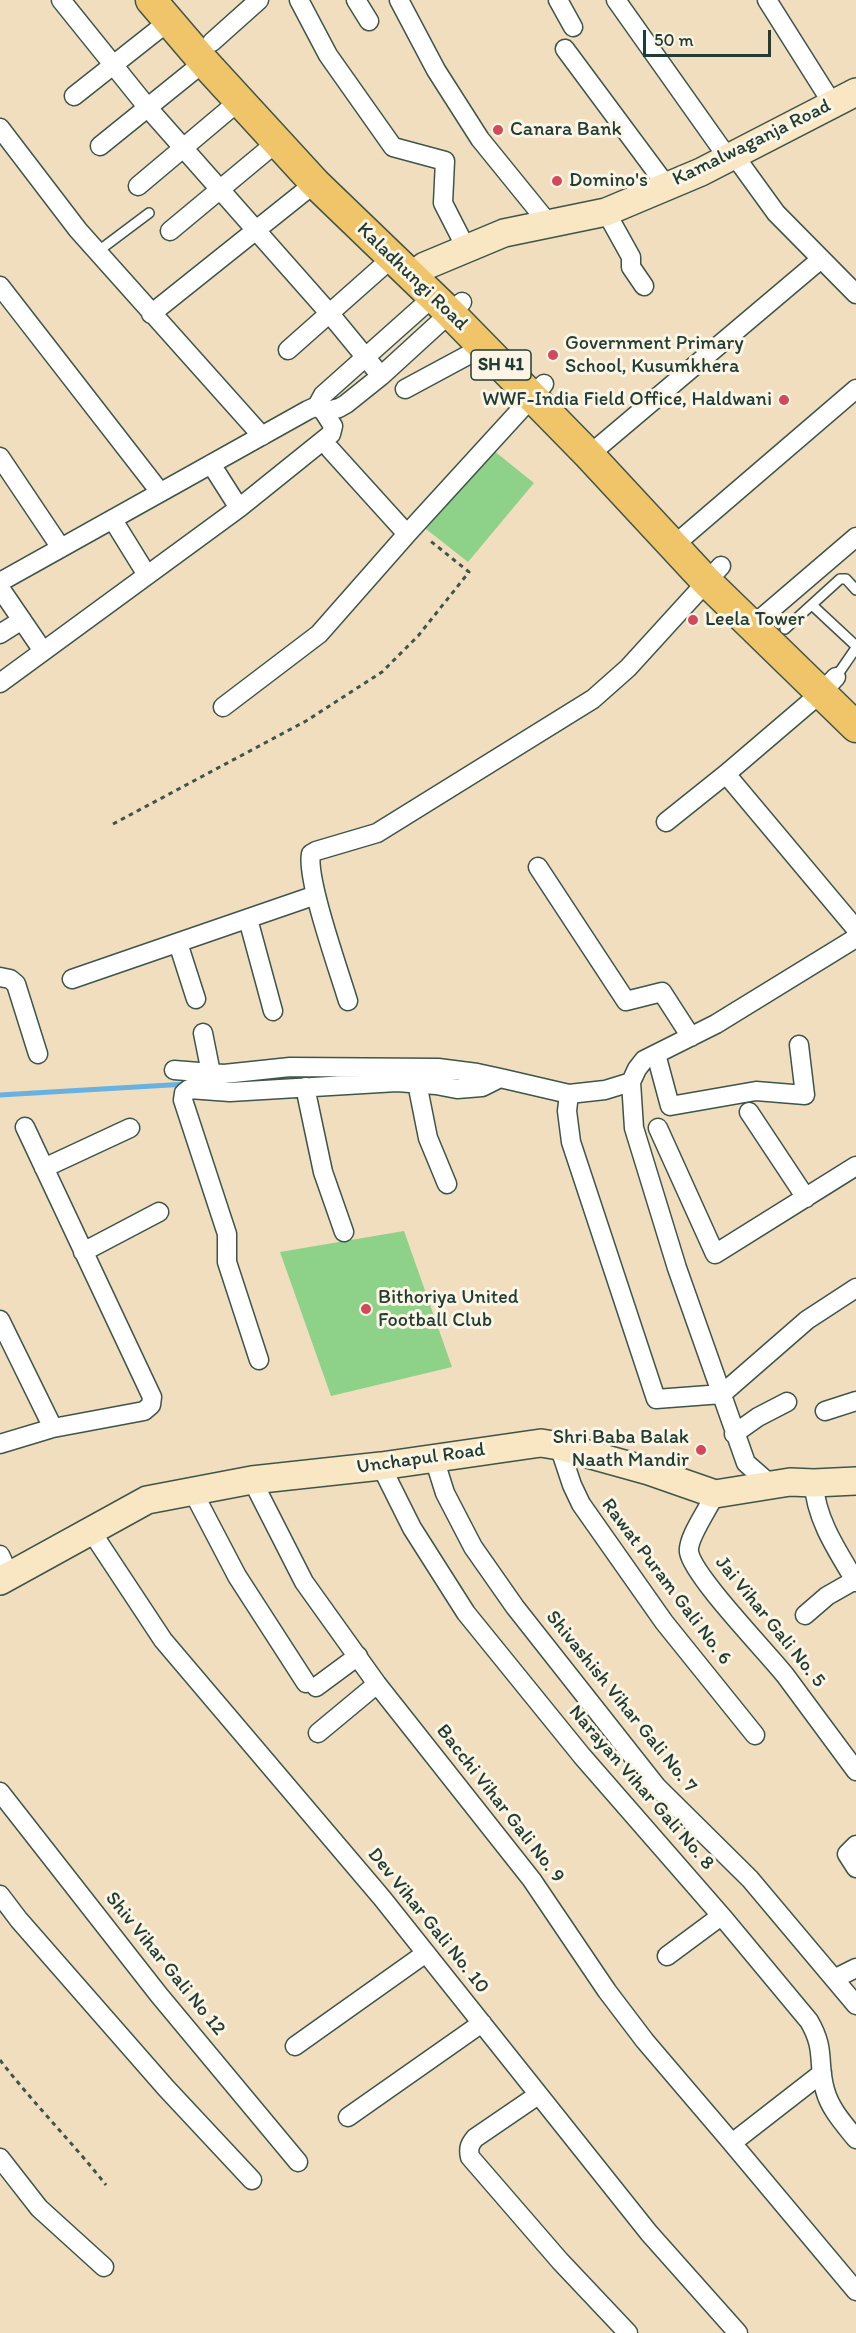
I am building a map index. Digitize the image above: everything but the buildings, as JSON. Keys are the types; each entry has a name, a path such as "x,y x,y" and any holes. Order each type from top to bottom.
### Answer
{"main road":[{"name":"Kaladhungi Road","path":"165,7 208,52 290,130 410,266 538,390 714,574 838,689 856,727"},
{"name":"Kaladhungi Road","path":"208,52 239,101 315,183 410,266"},
{"name":"Kaladhungi Road","path":"448,304 483,347 538,390"}],"street":[{"path":"62,0 148,108 257,230 381,376"},
{"path":"100,146 148,108 259,0"},
{"path":"299,0 328,55 393,147 445,161 443,203 466,248"},
{"path":"356,0 369,21"},
{"path":"399,0 436,70 480,139 549,224"},
{"path":"558,0 573,27"},
{"path":"616,0 776,213 856,294"},
{"path":"767,0 844,97"},
{"path":"74,96 114,64 165,7"},
{"path":"565,49 666,185"},
{"name":"Kamalwaganja Road","path":"410,266 504,233 606,212 701,172 844,97"},
{"path":"138,186 239,101"},
{"path":"0,128 78,230 261,436"},
{"path":"171,231 277,142"},
{"path":"152,314 315,183"},
{"path":"606,212 631,257 631,267 644,285"},
{"path":"595,450 820,259"},
{"path":"288,350 330,314 410,266"},
{"path":"0,286 160,492"},
{"path":"0,683 239,508 331,434 333,426 320,409 323,394 366,357 448,304"},
{"path":"0,582 261,436 320,409 339,408 346,404 381,376 448,304"},
{"path":"405,389 483,347"},
{"path":"680,539 856,389"},
{"path":"223,707 319,634 538,390"},
{"path":"330,449 407,534"},
{"path":"0,457 61,548"},
{"path":"211,464 239,508"},
{"path":"113,520 147,574"},
{"path":"768,622 856,537"},
{"path":"348,1001 316,895 309,862 311,854 316,850 377,832 593,699 628,668 714,574"},
{"path":"0,588 43,651"},
{"path":"0,634 22,620"},
{"path":"666,822 838,689"},
{"path":"726,774 856,929"},
{"path":"538,867 626,1001 662,992 691,1037"},
{"path":"72,979 316,895"},
{"path":"248,919 273,1011"},
{"path":"770,1484 746,1463 677,1268 634,1128 631,1083 637,1068 644,1060 716,1024 856,938"},
{"path":"178,943 196,999"},
{"path":"0,977 10,979 16,984 38,1054"},
{"path":"203,1033 211,1073"},
{"path":"656,1054 670,1106 756,1091 805,1095 799,1045"},
{"path":"174,1070 211,1073 290,1067 438,1068 477,1073 569,1095 605,1090 631,1083"},
{"path":"259,1360 227,1262 227,1234 183,1100 184,1093 189,1089 230,1092 360,1083 417,1083 457,1089 483,1087 500,1078"},
{"path":"417,1083 428,1138 447,1184"},
{"path":"305,1087 323,1172 344,1232"},
{"path":"569,1095 567,1111 572,1142 656,1399 722,1395 807,1320 856,1288"},
{"path":"749,1112 806,1198"},
{"path":"0,1444 53,1428 144,1411 151,1405 152,1397 25,1126"},
{"path":"44,1168 130,1128"},
{"path":"658,1128 715,1254 856,1166"},
{"path":"83,1252 159,1212"},
{"path":"0,1320 53,1428"},
{"path":"735,1434 758,1417 787,1401"},
{"path":"825,1411 856,1401"},
{"name":"Unchapul Road","path":"3,1570 91,1532 147,1500 252,1480 381,1466 541,1443 649,1471 715,1494 737,1492 770,1484 856,1481"},
{"name":"Rawat Puram Gali No. 6","path":"559,1446 581,1504 664,1622 755,1735"},
{"name":"Shivashish Vihar Gali No. 7","path":"434,1458 445,1493 472,1547 515,1607 657,1787 750,1879 856,2005"},
{"name":"Narayan Vihar Gali No. 8","path":"381,1466 412,1528 466,1613 582,1756 721,1916 808,2021 817,2035 821,2049 825,2091 834,2111 856,2139"},
{"name":"Bacchi Vihar Gali No. 9","path":"252,1480 304,1582 377,1684 532,1880 645,2041 856,2291"},
{"path":"805,1616 827,1596 856,1581 823,1522 814,1499 814,1483"},
{"path":"192,1490 237,1576 311,1685 358,1656"},
{"name":"Jai Vihar Gali No. 5","path":"715,1494 688,1550 692,1561 784,1674 856,1771"},
{"name":"Dev Vihar Gali No. 10","path":"91,1532 163,1640 264,1756 426,1953 649,2233 738,2333"},
{"path":"318,1733 377,1684"},
{"name":"Shiv Vihar Gali No 12","path":"0,1792 159,1995 298,2162"},
{"path":"856,1845 847,1854 856,1868"},
{"path":"0,1895 19,1920 166,2088 252,2180"},
{"path":"667,1956 721,1916"},
{"path":"295,2046 426,1953"},
{"path":"834,1979 856,1968"},
{"path":"348,2117 482,2023"},
{"path":"732,2143 822,2073"},
{"path":"538,2095 475,2138 470,2144 470,2157 560,2261 628,2333"},
{"path":"0,2158 39,2208 104,2266"}],"lane":[{"path":"97,252 149,213"},
{"path":"768,622 812,605 840,579 846,579 856,590"},
{"path":"812,605 856,647 838,689"}],"path":[{"path":"113,824 306,721 382,672 418,636 469,573 428,539"},
{"path":"0,2060 24,2092 80,2152 106,2185"}],"green space":[{"path":"493,450 534,483 468,562 426,529"},
{"name":"Bithoriya United Football Club","path":"404,1231 452,1367 331,1396 280,1252"}],"waterway":[{"path":"229,1082 283,1080"},
{"path":"0,1095 187,1084"}],"place":[{"name":"Canara Bank","path":"498,130"},
{"name":"Domino's","path":"557,181"},
{"name":"Government Primary School, Kusumkhera","path":"553,355"},
{"name":"WWF-India Field Office, Haldwani","path":"784,400"},
{"name":"Leela Tower","path":"693,620"},
{"name":"Bithoriya United Football Club","path":"366,1309"},
{"name":"Shri Baba Balak Naath Mandir","path":"701,1450"}]}
